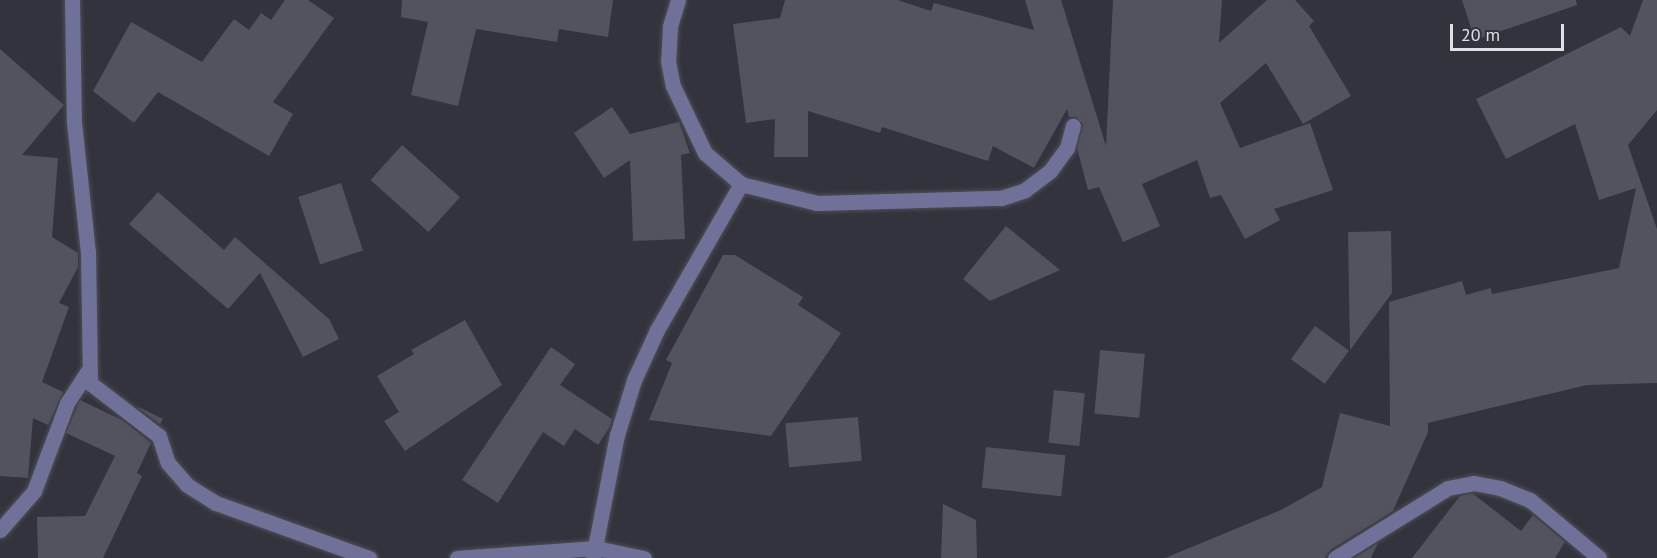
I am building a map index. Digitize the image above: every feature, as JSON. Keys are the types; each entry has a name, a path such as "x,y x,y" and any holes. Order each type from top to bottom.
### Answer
{"street":[{"path":"72,0 74,122 89,262 88,371 90,383 99,393 159,436 168,463 187,485 216,503 369,558"},
{"path":"678,0 670,27 668,61 673,86 705,153 741,184 817,203 1000,198 1024,190 1050,171 1066,148 1073,126"},
{"path":"594,553 616,435 634,380 657,330 741,184"},
{"path":"0,530 34,491 67,403 88,371"},
{"path":"1335,558 1448,488 1474,483 1500,488 1530,500 1599,558"},
{"path":"457,558 594,553 644,558"}],"building":[{"path":"285,0 308,0 334,18 273,102 293,114 269,156 158,92 134,123 93,91 131,22 202,62 234,19 249,30 261,13 271,20"},
{"path":"402,0 613,0 608,37 559,29 557,42 476,29 458,106 411,95 428,22 401,17"},
{"path":"785,0 898,0 931,11 934,3 1034,30 1025,0 1061,0 1106,146 1113,0 1222,0 1219,43 1267,0 1295,0 1314,21 1309,26 1351,96 1303,124 1266,63 1220,103 1240,148 1310,123 1333,190 1274,209 1280,220 1245,239 1221,195 1210,198 1197,160 1142,184 1160,226 1123,242 1099,187 1088,190 1077,148 1083,124 1076,117 1069,117 1067,109 1034,168 993,146 988,161 882,127 880,133 808,111 808,157 774,157 775,119 746,123 733,24 780,18"},
{"path":"1462,0 1576,0 1577,5 1475,40"},
{"path":"1643,0 1657,0 1657,110 1628,145 1657,229 1657,383 1587,385 1428,423 1428,432 1393,511 1330,550 1325,558 1165,558 1281,510 1322,487 1340,413 1390,426 1389,302 1462,281 1466,295 1491,288 1492,294 1619,268 1636,188 1599,200 1575,124 1506,159 1476,99 1621,27 1630,36"},
{"path":"0,49 64,105 22,155 58,158 52,237 78,253 78,267 59,303 69,307 42,382 63,392 48,425 33,418 28,478 0,476"},
{"path":"612,107 630,134 679,122 690,153 681,155 685,239 633,241 630,160 604,178 574,133"},
{"path":"402,145 460,197 429,232 371,180"},
{"path":"341,183 363,251 320,264 298,197"},
{"path":"158,192 224,250 235,237 329,319 339,339 303,357 260,273 228,309 129,224"},
{"path":"1006,226 1060,270 990,301 963,279"},
{"path":"1391,231 1392,293 1350,350 1348,232"},
{"path":"723,255 735,255 803,297 798,305 841,333 771,436 649,420 672,363 666,360"},
{"path":"465,320 502,385 405,451 384,421 399,412 377,376 414,354 411,350"},
{"path":"1315,326 1349,351 1325,384 1291,359"},
{"path":"551,347 575,364 560,385 612,419 609,428 598,445 575,429 564,446 543,432 498,503 462,480"},
{"path":"1100,350 1145,354 1139,418 1094,414"},
{"path":"1054,390 1085,393 1079,446 1048,443"},
{"path":"80,400 122,420 151,443 137,473 142,476 103,558 38,558 37,517 85,516 115,456 66,433"},
{"path":"138,408 163,419 160,424"},
{"path":"858,417 862,461 789,467 785,423"},
{"path":"986,447 1066,455 1061,496 982,488"},
{"path":"1472,493 1521,531 1533,515 1565,542 1555,558 1412,558 1460,496"},
{"path":"943,504 976,520 977,558 941,558"},
{"path":"1378,543 1371,558 1354,558"}]}
